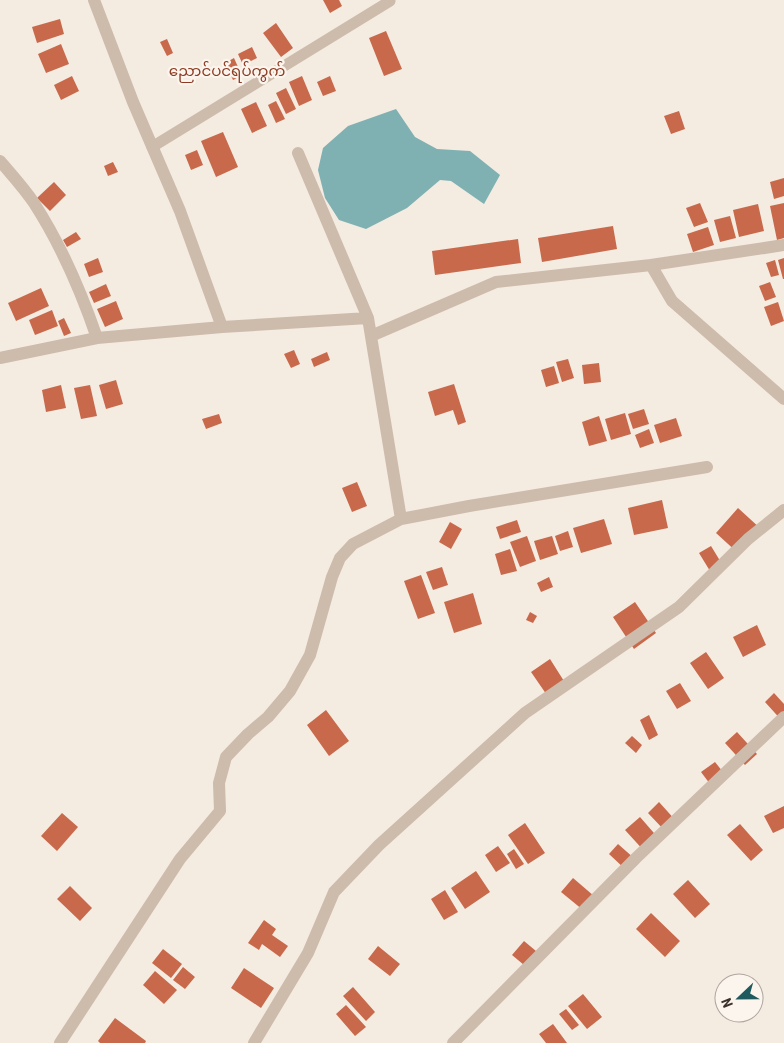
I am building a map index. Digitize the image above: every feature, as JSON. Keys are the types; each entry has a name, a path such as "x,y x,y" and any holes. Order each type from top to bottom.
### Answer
{"street":[{"path":"94,0 133,102 180,211 222,327"},
{"path":"298,153 368,318 401,519"},
{"path":"0,161 33,201 58,244 98,338"},
{"path":"371,336 496,282 651,265 784,246"},
{"path":"651,265 672,301 784,398"},
{"path":"0,358 98,338 222,327 368,318"},
{"path":"60,1043 180,859 220,811 219,783 226,758 248,734 268,717 290,691 310,654 332,577 340,558 353,544 401,519 706,467"},
{"path":"254,1043 308,953 334,892 379,845 525,713 678,607 748,539 784,510"},
{"path":"453,1043 636,858 784,717"}],"lane":[{"path":"152,147 390,1"}],"water":[{"path":"396,109 415,137 437,149 470,151 500,175 484,204 451,181 440,180 407,208 366,229 339,220 325,198 318,170 323,148 348,126"}],"building":[{"path":"323,0 339,0 342,6 330,13"},
{"path":"60,19 64,34 37,43 32,27"},
{"path":"276,23 293,48 281,57 263,33"},
{"path":"386,31 402,69 384,76 369,38"},
{"path":"167,39 173,53 167,56 160,42"},
{"path":"61,44 69,64 46,73 38,54"},
{"path":"252,47 257,58 243,65 238,54"},
{"path":"234,58 242,76 233,80 225,63"},
{"path":"72,76 79,91 61,100 54,85"},
{"path":"302,76 312,100 299,106 289,82"},
{"path":"330,76 336,91 323,96 317,82"},
{"path":"286,88 296,109 286,114 276,93"},
{"path":"276,101 285,119 276,123 268,105"},
{"path":"256,102 267,126 252,133 241,109"},
{"path":"679,111 685,129 671,134 664,116"},
{"path":"223,132 238,167 216,177 201,141"},
{"path":"197,150 203,165 191,170 185,155"},
{"path":"113,162 118,172 108,176 104,166"},
{"path":"784,178 784,196 774,199 770,182"},
{"path":"54,182 66,195 50,211 37,198"},
{"path":"700,203 708,222 694,227 686,208"},
{"path":"784,203 784,238 777,240 770,206"},
{"path":"758,204 764,231 739,237 733,210"},
{"path":"730,216 736,238 720,242 714,220"},
{"path":"613,226 617,249 542,262 538,238"},
{"path":"708,227 714,245 693,252 687,234"},
{"path":"76,232 81,239 67,247 63,240"},
{"path":"518,239 521,263 435,275 432,251"},
{"path":"98,258 103,272 89,277 84,264"},
{"path":"784,258 784,279 783,279 778,260"},
{"path":"775,260 779,275 771,277 766,263"},
{"path":"770,282 776,297 765,301 759,286"},
{"path":"106,284 111,296 94,303 89,292"},
{"path":"41,288 49,306 16,321 8,303"},
{"path":"116,301 123,319 105,327 97,309"},
{"path":"778,302 784,321 771,326 764,307"},
{"path":"52,310 58,326 35,335 29,320"},
{"path":"64,318 71,333 64,336 58,321"},
{"path":"294,350 300,364 291,368 284,354"},
{"path":"327,352 330,360 314,367 311,359"},
{"path":"568,359 574,378 562,382 556,362"},
{"path":"599,363 601,382 584,384 582,365"},
{"path":"554,366 559,383 546,387 541,370"},
{"path":"116,380 123,404 106,409 99,385"},
{"path":"454,384 466,422 458,425 453,410 435,416 428,392"},
{"path":"61,385 66,408 46,412 42,390"},
{"path":"90,385 97,416 81,419 74,388"},
{"path":"644,409 649,424 633,429 628,414"},
{"path":"625,413 631,434 611,440 605,419"},
{"path":"219,414 222,423 206,429 202,419"},
{"path":"599,416 607,441 589,446 582,422"},
{"path":"676,418 682,436 660,443 654,425"},
{"path":"649,429 654,443 640,448 635,435"},
{"path":"357,482 367,506 352,512 342,488"},
{"path":"662,500 668,528 634,535 628,508"},
{"path":"738,508 761,529 739,554 716,533"},
{"path":"604,519 612,544 581,553 573,528"},
{"path":"517,520 521,532 500,539 496,527"},
{"path":"450,522 462,529 451,549 439,542"},
{"path":"568,531 573,547 560,551 555,536"},
{"path":"527,536 536,561 520,567 510,542"},
{"path":"552,536 558,554 540,560 534,541"},
{"path":"711,546 722,564 710,571 699,553"},
{"path":"510,549 517,571 501,575 495,554"},
{"path":"442,567 448,585 433,590 426,572"},
{"path":"421,575 435,613 418,619 404,581"},
{"path":"549,577 553,587 541,592 537,583"},
{"path":"473,593 482,624 454,633 444,602"},
{"path":"635,602 656,633 634,649 613,617"},
{"path":"530,612 537,616 533,623 526,620"},
{"path":"757,625 766,645 743,657 733,637"},
{"path":"706,652 724,678 708,689 690,663"},
{"path":"550,659 569,689 551,701 531,672"},
{"path":"680,683 691,701 677,709 666,691"},
{"path":"774,693 784,704 784,723 765,702"},
{"path":"326,710 349,741 329,756 307,725"},
{"path":"649,715 658,735 649,740 640,720"},
{"path":"737,732 757,754 745,765 725,743"},
{"path":"632,736 642,745 636,753 625,743"},
{"path":"715,762 727,777 713,788 701,772"},
{"path":"659,802 677,822 666,832 648,813"},
{"path":"784,806 784,828 773,833 764,816"},
{"path":"62,813 78,827 57,851 41,836"},
{"path":"640,817 660,840 646,853 625,830"},
{"path":"525,823 545,853 528,864 508,835"},
{"path":"740,824 763,850 751,861 727,835"},
{"path":"618,844 635,859 625,869 609,854"},
{"path":"498,846 510,863 496,872 485,855"},
{"path":"514,849 524,864 516,869 507,854"},
{"path":"476,871 490,892 465,909 451,888"},
{"path":"573,878 594,896 583,910 561,892"},
{"path":"688,880 710,904 695,918 673,894"},
{"path":"70,886 92,908 80,921 57,899"},
{"path":"445,890 458,912 444,920 431,899"},
{"path":"651,913 680,941 665,957 636,929"},
{"path":"264,920 276,929 272,935 288,946 280,957 262,944 259,950 248,943"},
{"path":"524,941 542,956 530,970 512,955"},
{"path":"378,946 400,964 390,976 368,959"},
{"path":"163,949 182,964 171,978 152,963"},
{"path":"183,967 195,977 185,989 173,980"},
{"path":"244,968 274,988 261,1008 231,988"},
{"path":"155,971 177,990 164,1004 143,985"},
{"path":"353,987 375,1012 366,1021 343,996"},
{"path":"583,994 602,1017 587,1029 568,1006"},
{"path":"346,1005 366,1027 355,1036 336,1014"},
{"path":"566,1009 579,1025 572,1030 559,1014"},
{"path":"115,1018 146,1041 145,1043 100,1043 98,1041"},
{"path":"553,1024 567,1043 546,1043 539,1034"}],"district":[{"name":"ညောင်ပင်ရပ်ကွက်","path":"227,71"}]}
